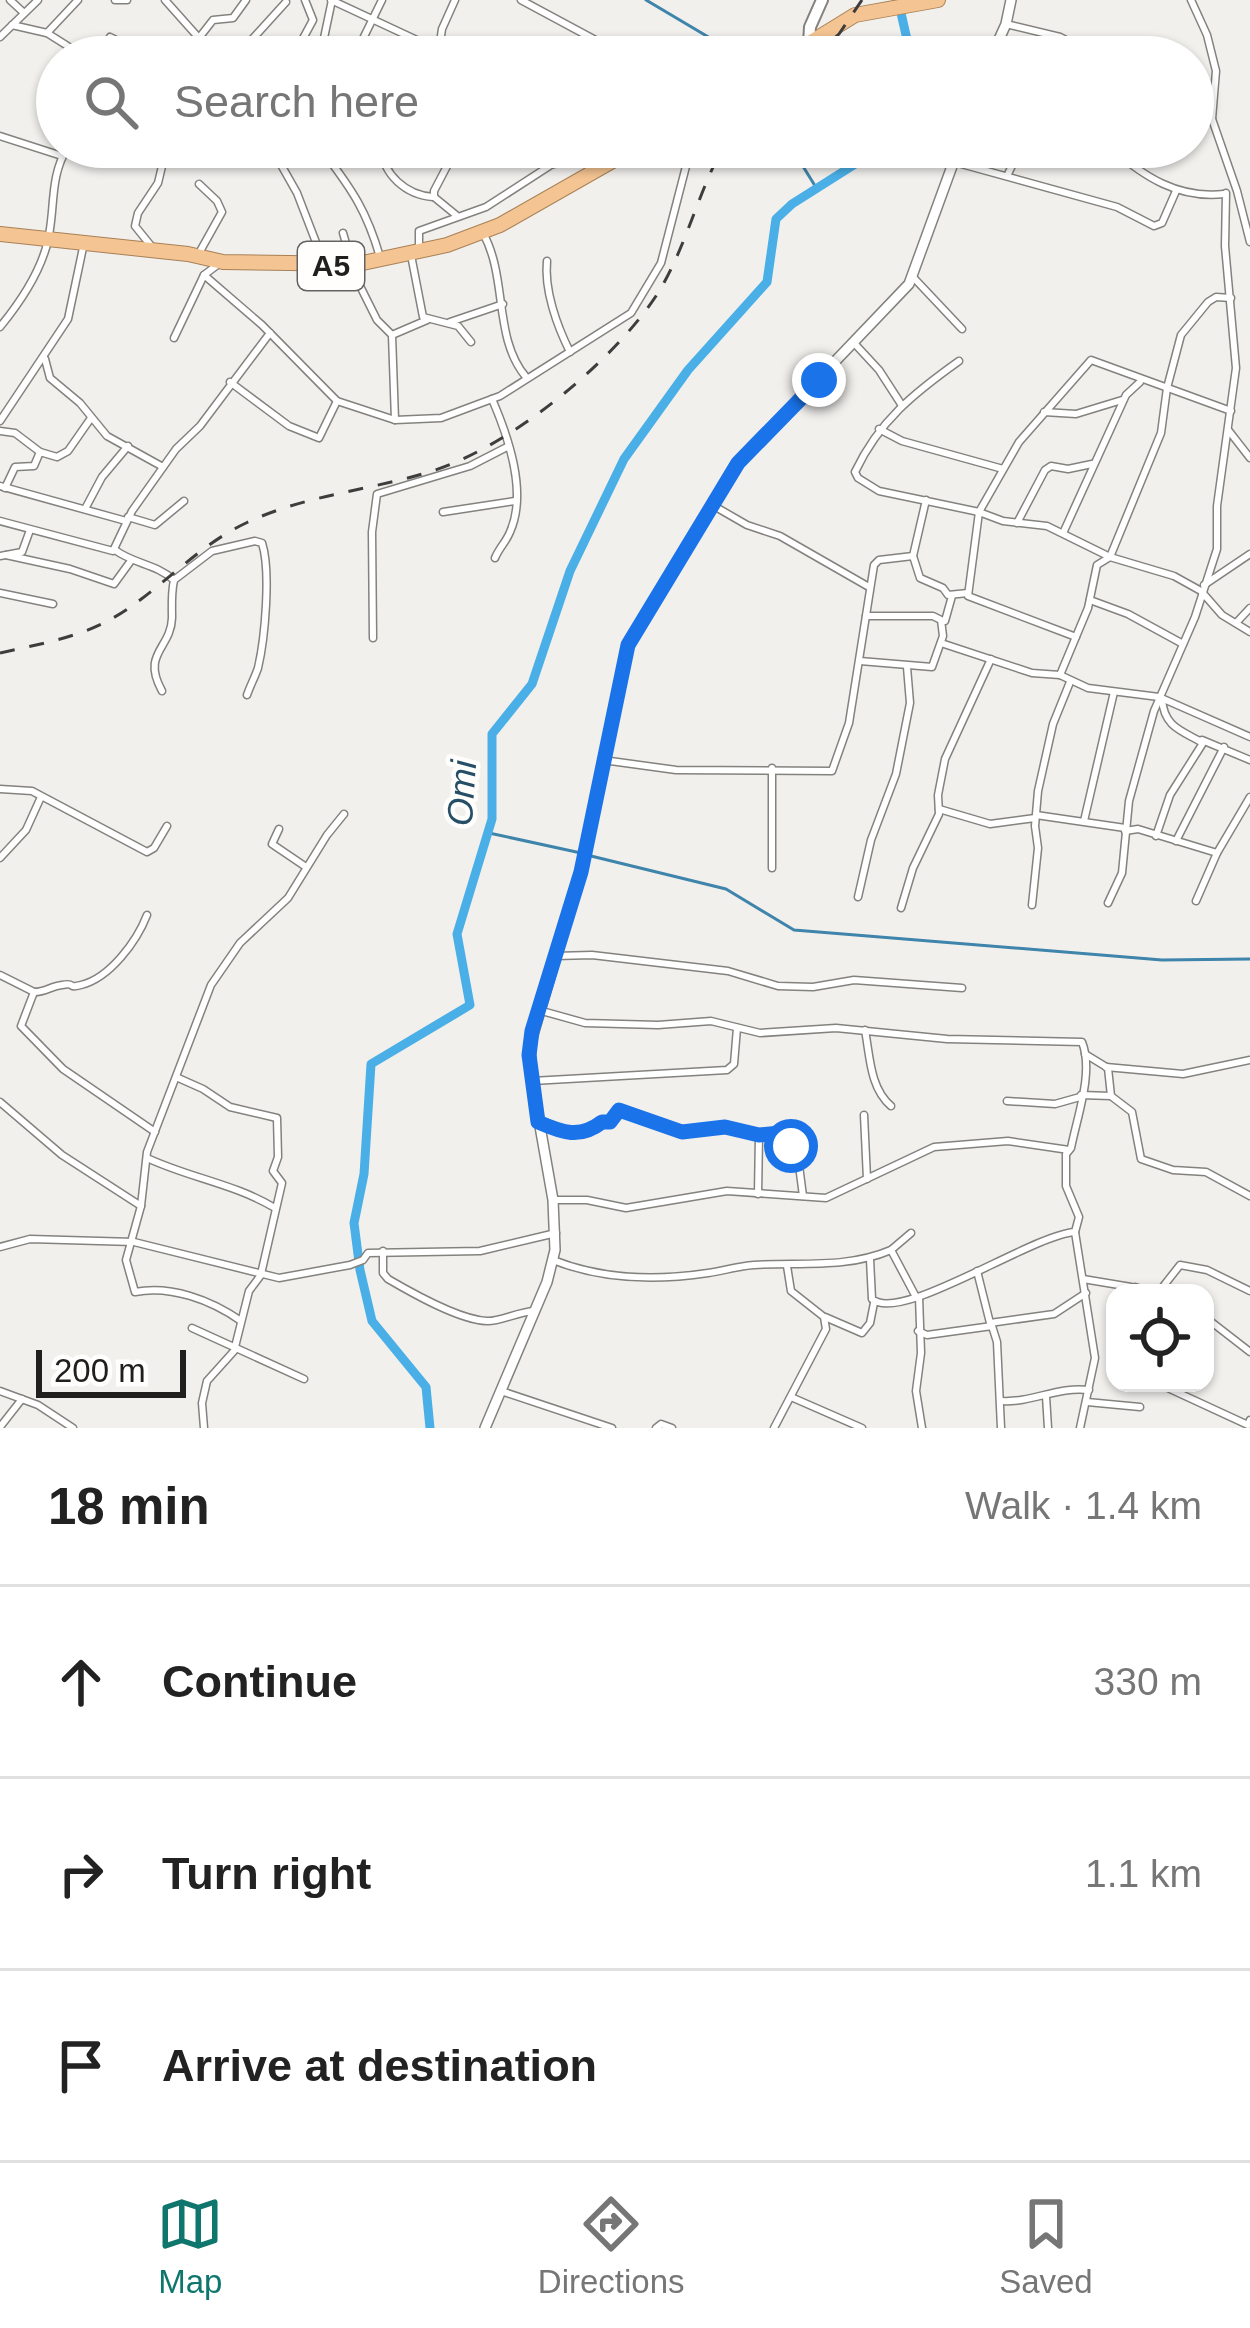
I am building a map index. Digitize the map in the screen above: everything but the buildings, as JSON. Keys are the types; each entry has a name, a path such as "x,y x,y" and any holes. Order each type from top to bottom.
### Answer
{"highway":[{"path":"820,36 855,15 938,0"},
{"name":"A5","path":"0,234 223,262 351,265 415,254 482,232 601,168"}],"main road":[{"path":"809,36 822,0"}],"street":[{"path":"10,0 24,13"},
{"path":"0,37 38,0"},
{"path":"47,33 77,0"},
{"path":"115,0 127,0"},
{"path":"165,0 197,36"},
{"path":"199,36 213,20 233,18 246,0"},
{"path":"304,36 313,20 305,0"},
{"path":"324,36 332,0 404,36"},
{"path":"365,36 382,0"},
{"path":"440,36 455,0"},
{"path":"521,0 588,36"},
{"path":"1001,36 1011,0"},
{"path":"1192,0 1207,36"},
{"path":"253,36 286,2"},
{"path":"1006,24 1052,36"},
{"path":"12,25 52,36"},
{"path":"1214,63 1214,94"},
{"path":"1214,124 1250,242"},
{"path":"0,136 36,148"},
{"path":"0,327 38,269 59,168"},
{"path":"153,250 135,226 162,168"},
{"path":"283,168 325,266"},
{"path":"336,168 368,217 381,261"},
{"path":"387,168 399,185 434,196 456,215"},
{"path":"434,196 445,168"},
{"path":"427,320 415,254 419,231 492,203 545,168"},
{"path":"204,275 338,401 395,420 441,418 492,399 622,320 641,300 668,242 686,168"},
{"path":"485,1428 553,1260 553,1200 530,1045 581,872 628,645 738,463 900,296 912,276 952,168"},
{"path":"982,168 1117,207 1154,226 1162,223 1176,191"},
{"path":"1009,174 1012,168"},
{"path":"1142,168 1176,191 1238,191"},
{"path":"198,256 222,212 199,184"},
{"path":"1108,903 1122,873 1136,774 1217,549 1216,506 1236,368 1225,247 1226,193"},
{"path":"482,232 500,273 515,362 526,377"},
{"path":"343,233 369,308 392,335 395,420"},
{"path":"0,421 68,319 84,243"},
{"path":"548,261 560,334 570,352"},
{"path":"174,338 204,275 223,262"},
{"path":"912,276 962,329"},
{"path":"1110,557 1161,433 1167,388 1186,325 1195,322 1216,297 1231,298"},
{"path":"450,322 502,304"},
{"path":"392,335 427,320 450,322 471,343"},
{"path":"115,550 127,519 163,467 270,333"},
{"path":"854,343 902,404"},
{"path":"46,355 50,378 111,439 163,467"},
{"path":"959,361 878,428 855,472 858,478 879,490 1064,531 1110,557 1202,588 1250,632"},
{"path":"968,593 979,512 1019,442 1086,362 1095,361 1232,411"},
{"path":"1122,373 1125,397"},
{"path":"1064,531 1125,397 1142,381"},
{"path":"230,382 289,426 320,438 338,401"},
{"path":"1045,412 1076,414 1125,397"},
{"path":"492,399 508,439 517,492 512,530 495,558"},
{"path":"0,431 15,433 40,452 57,457 68,451 91,418"},
{"path":"878,428 902,441 1003,469"},
{"path":"1229,431 1250,458"},
{"path":"85,508 126,446"},
{"path":"373,638 376,494 470,466 507,447"},
{"path":"40,452 34,466 15,467 3,487 155,525 184,501"},
{"path":"1017,524 1045,470 1094,463"},
{"path":"926,500 913,556 920,578 952,596 968,593 1076,637"},
{"path":"443,512 514,501"},
{"path":"711,504 747,525 780,536 869,587"},
{"path":"0,520 115,550 130,562 160,568 174,580"},
{"path":"3,555 22,552 30,530"},
{"path":"163,691 154,677 154,663 172,622 169,605 174,580 212,551 255,541 262,543 266,572 257,670 247,695"},
{"path":"1202,588 1250,554"},
{"path":"3,555 114,584 130,562"},
{"path":"603,760 676,770 832,771 849,723 876,561 913,556"},
{"path":"1060,675 1090,600 1097,566 1110,557"},
{"path":"0,593 53,604"},
{"path":"860,661 932,667 952,596"},
{"path":"1090,600 1184,644"},
{"path":"1235,623 1250,608"},
{"path":"866,616 933,616 943,625"},
{"path":"941,643 1032,673 1161,698 1250,737"},
{"path":"901,908 939,809 945,759 991,659"},
{"path":"858,898 871,840 896,774 910,704 907,667"},
{"path":"1032,905 1036,816 1053,724 1070,682"},
{"path":"1084,821 1114,692"},
{"path":"1161,698 1173,729 1250,760"},
{"path":"1156,836 1170,795 1202,740"},
{"path":"1176,841 1224,747"},
{"path":"772,768 772,868"},
{"path":"0,789 32,791 147,852 167,826"},
{"path":"0,858 26,830 41,796"},
{"path":"1196,901 1216,853 1250,797"},
{"path":"939,809 991,824 1036,816 1138,829 1216,853"},
{"path":"241,1322 189,1296 154,1288 135,1292 126,1260 155,1132 221,966 288,898 344,814"},
{"path":"279,829 272,844 306,867"},
{"path":"0,975 34,992 63,984 79,986 122,955 147,915"},
{"path":"556,956 592,955 728,971 778,986 813,987 854,980 962,988"},
{"path":"34,992 21,1026 64,1069 155,1132"},
{"path":"538,1011 585,1023 711,1022 760,1033 865,1030 947,1040 1078,1040 1084,1044 1066,1186 1078,1217 1075,1232 1095,1358 1080,1428"},
{"path":"532,1082 727,1070 734,1064 737,1028"},
{"path":"865,1030 871,1072 879,1094 891,1106"},
{"path":"1085,1054 1106,1067 1183,1074 1250,1060"},
{"path":"1106,1067 1111,1096"},
{"path":"176,1077 230,1107 276,1116 278,1157 273,1171 282,1183 261,1275 249,1292 235,1347 207,1381 201,1412 204,1428"},
{"path":"1007,1101 1054,1104 1081,1096 1111,1096 1132,1112 1141,1159 1173,1170 1202,1171 1250,1196"},
{"path":"0,1102 62,1155 141,1206"},
{"path":"538,1122 576,1134 610,1122 619,1110 682,1132 725,1127 759,1135 780,1133 799,1158 803,1196"},
{"path":"863,1114 867,1179"},
{"path":"758,1194 759,1135"},
{"path":"553,1200 626,1208 727,1191 832,1197 928,1149 1019,1141 1069,1150"},
{"path":"147,1158 181,1174 209,1177 259,1196 277,1210"},
{"path":"874,1303 890,1306 917,1297 1051,1237 1075,1232"},
{"path":"0,1247 30,1239 131,1242 261,1275 291,1278 350,1265 368,1253 500,1249 556,1233"},
{"path":"553,1260 616,1278 705,1274 750,1265 870,1259 911,1233"},
{"path":"890,1250 922,1303 916,1391 922,1428"},
{"path":"382,1251 383,1273 388,1279 455,1312 485,1322 510,1312 534,1311"},
{"path":"787,1266 791,1292 824,1317 862,1333 870,1323 874,1303 870,1259"},
{"path":"1164,1284 1180,1265 1207,1270 1250,1292"},
{"path":"977,1271 997,1342 1001,1428"},
{"path":"1083,1279 1112,1284"},
{"path":"918,1331 931,1335 1054,1314 1086,1292"},
{"path":"775,1428 821,1344 824,1317"},
{"path":"1214,1324 1250,1352"},
{"path":"192,1328 304,1379"},
{"path":"1001,1401 1089,1390"},
{"path":"0,1391 73,1428"},
{"path":"501,1391 612,1428"},
{"path":"1177,1392 1249,1424"},
{"path":"1047,1393 1048,1428"},
{"path":"791,1397 862,1428"},
{"path":"0,1427 22,1399"},
{"path":"1087,1402 1140,1407"},
{"path":"656,1428 661,1424 672,1428"}],"waterway":[{"path":"646,0 707,36"},
{"name":"Omi","path":"901,13 906,36"},
{"path":"804,168 817,189"},
{"name":"Omi","path":"430,1428 426,1387 372,1321 360,1270 354,1223 364,1174 371,1064 470,1005 457,934 492,819 492,734 532,684 570,571 624,459 688,370 767,282 776,219 849,168"},
{"path":"489,833 581,853"},
{"path":"591,856 726,889 794,930 1162,960 1250,959"}],"railway":[{"path":"837,36 862,0"},
{"path":"0,653 100,625 246,523 291,506 429,472 459,461 523,424 585,376 637,322 675,260 713,168"}],"route":[{"path":"791,1146 780,1133 759,1135 725,1127 682,1132 619,1110 610,1122 592,1130 563,1132 538,1122 529,1055 532,1031 581,872 621,663 634,631 738,463 819,380"}]}
